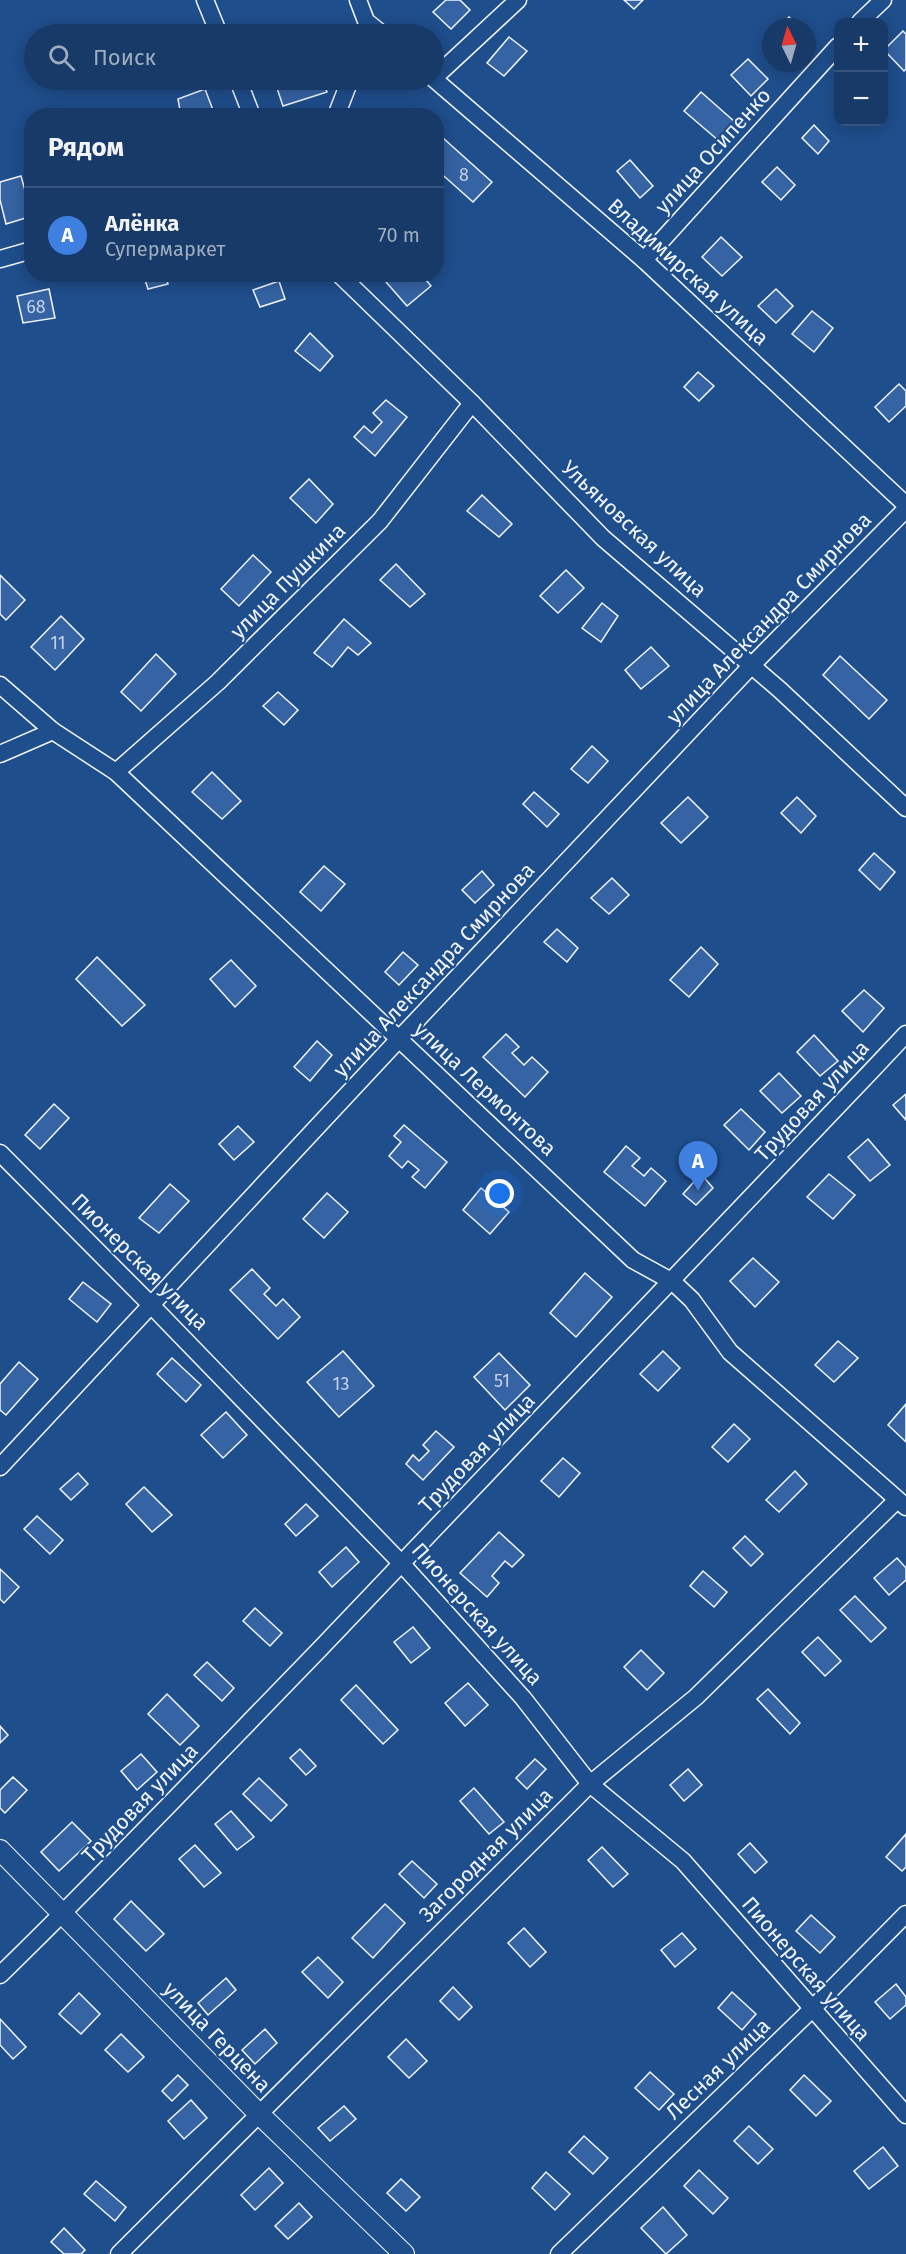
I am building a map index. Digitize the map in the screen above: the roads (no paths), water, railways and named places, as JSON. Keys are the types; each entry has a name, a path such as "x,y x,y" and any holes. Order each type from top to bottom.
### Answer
{"street":[{"path":"205,0 215,24"},
{"path":"358,0 363,24"},
{"path":"444,70 518,0"},
{"path":"864,18 883,0"},
{"name":"улица Осипенко","path":"644,260 834,50"},
{"name":"Владимирская улица","path":"444,88 644,260 906,507"},
{"path":"242,90 249,108"},
{"path":"339,108 346,90"},
{"path":"0,259 24,252"},
{"name":"Ульяновская улица","path":"347,282 472,403 603,538 752,665 906,808"},
{"name":"улица Пушкина","path":"116,772 218,682 380,521 472,403"},
{"name":"улица Александра Смирнова","path":"0,1467 399,1039 752,665 906,507"},
{"name":"улица Лермонтова","path":"0,685 53,731 116,772 633,1260 673,1282 693,1300 730,1352 902,1504"},
{"path":"0,754 53,731"},
{"name":"Трудовая улица","path":"0,1975 63,1914 673,1282 906,1034"},
{"name":"Пионерская улица","path":"0,1153 402,1563 524,1698 590,1784 683,1862 811,2010 906,2115"},
{"name":"Загородная улица","path":"119,2254 590,1784 696,1697 902,1504"},
{"name":"улица Герцена","path":"0,1850 258,2113 404,2254"},
{"name":"Лесная улица","path":"559,2254 811,2010 906,1914"}],"place":[{"name":"Алёнка","path":"698,1191"}]}
